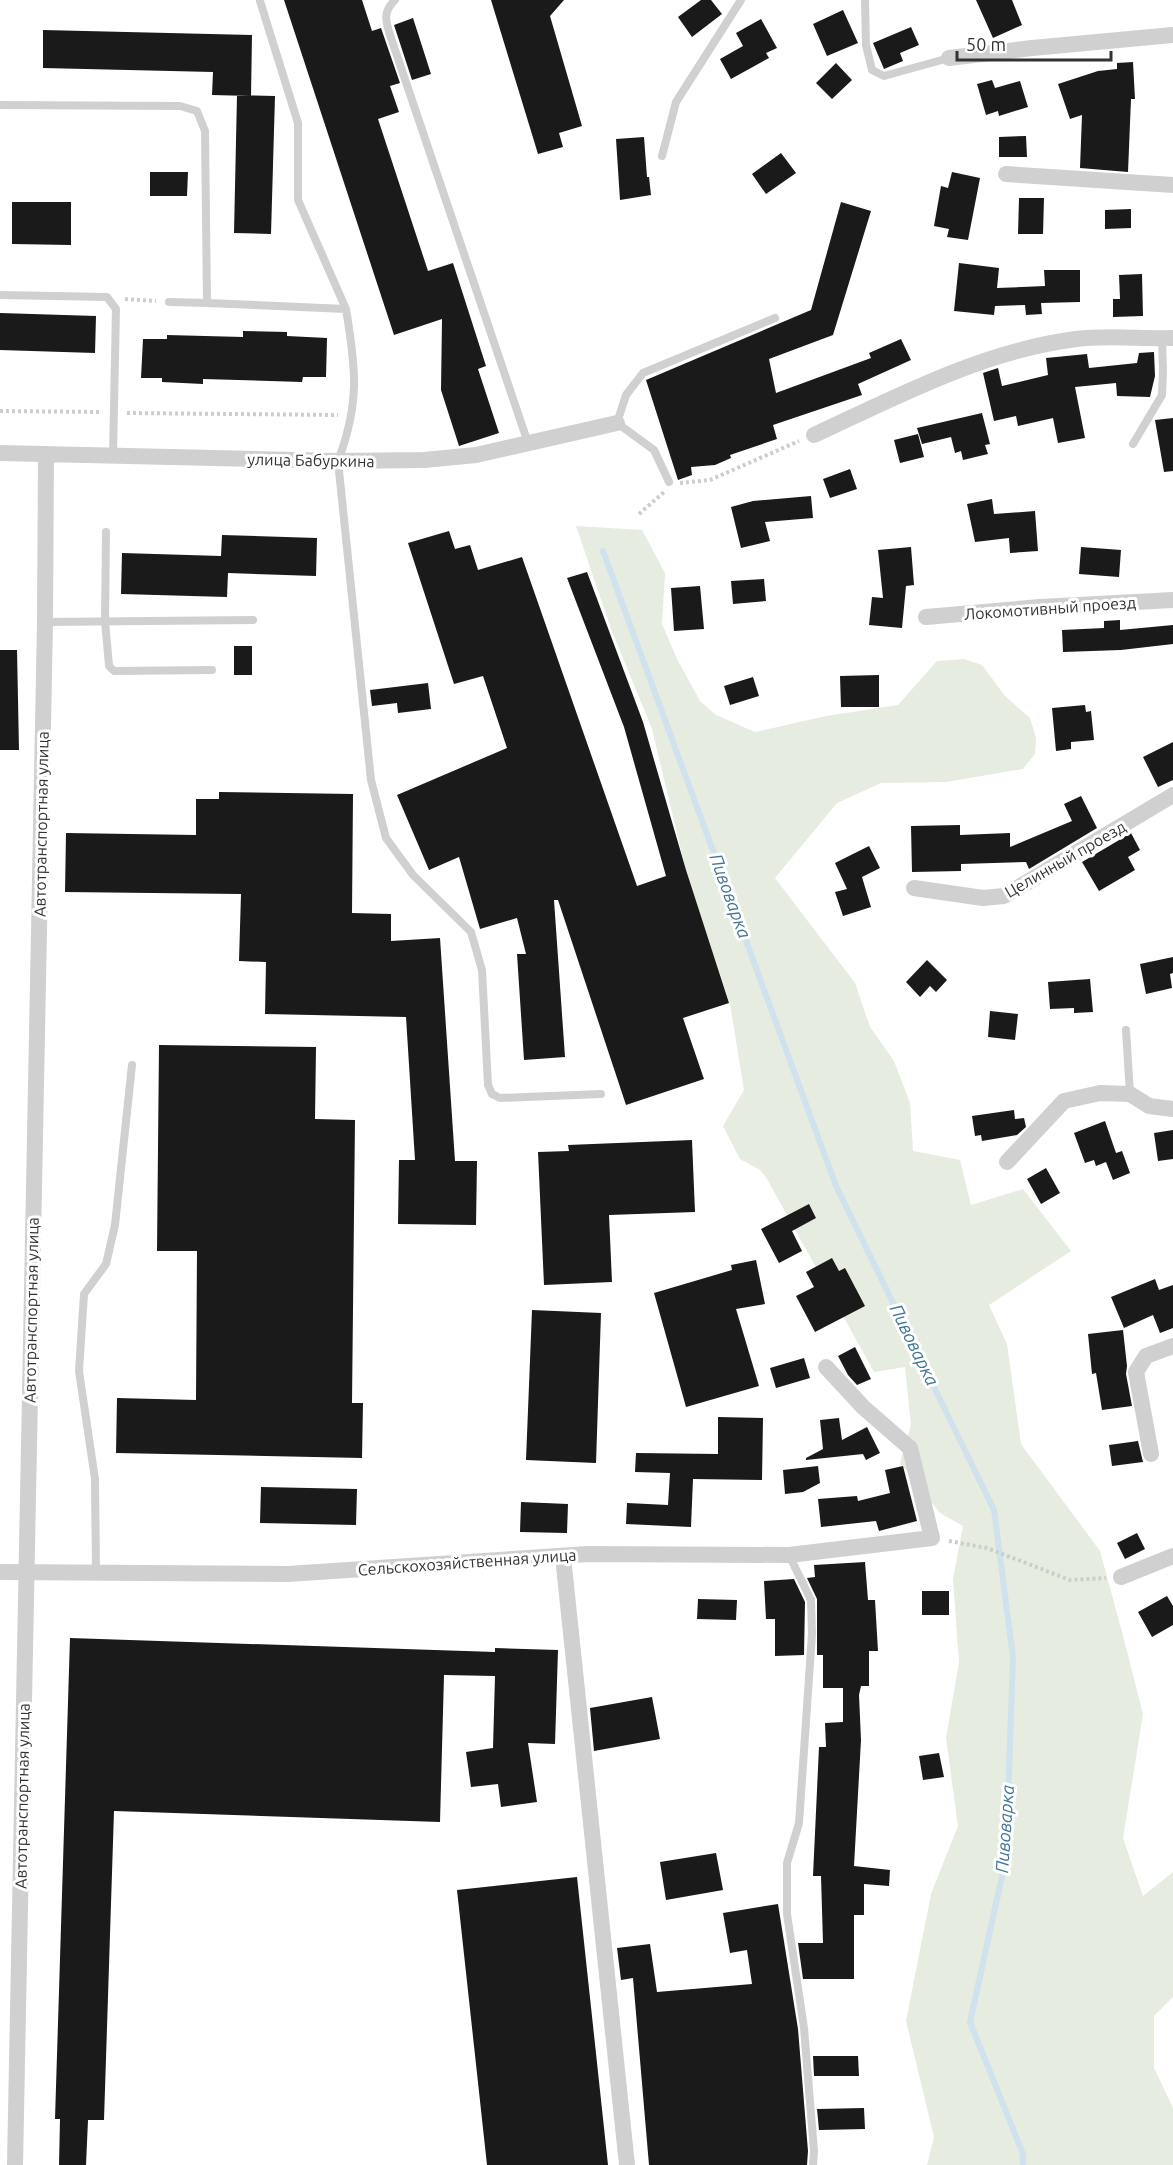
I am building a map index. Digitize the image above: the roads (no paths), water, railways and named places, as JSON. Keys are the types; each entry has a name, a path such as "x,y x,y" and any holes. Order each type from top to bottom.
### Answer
{"street":[{"path":"949,58 1173,35"},
{"path":"1006,174 1173,184"},
{"path":"814,435 948,373 1033,347 1078,338 1167,338"},
{"name":"улица Бабуркина","path":"0,453 338,461 424,460 476,455 617,423"},
{"name":"Автотранспортная улица","path":"15,2165 45,622 46,454"},
{"name":"Локомотивный проезд","path":"926,617 1040,607 1173,600"},
{"name":"Целинный проезд","path":"914,888 983,898 1004,896 1173,795"},
{"path":"1007,1162 1064,1101 1100,1092 1130,1094 1149,1106 1173,1109"},
{"path":"1151,1454 1136,1372 1146,1356 1173,1346"},
{"name":"Сельскохозяйственная улица","path":"0,1572 288,1574 588,1554 789,1555 932,1538 910,1448 863,1407 826,1367"},
{"path":"1121,1576 1173,1556"},
{"path":"562,1557 627,2165"}],"lane":[{"path":"260,0 298,123 298,200 346,309 353,350 355,389 352,416 338,461 371,780 386,838 413,875 471,932 482,970 488,1085 492,1094 500,1098 601,1094"},
{"path":"395,0 389,6 385,16 389,32 528,443"},
{"path":"662,156 676,102 741,0"},
{"path":"865,0 866,45 872,70 884,76 949,58"},
{"path":"0,105 180,106 197,111 205,131 207,303"},
{"path":"0,295 107,297 116,309 113,456"},
{"path":"169,302 346,309"},
{"path":"669,482 654,450 617,423 626,395 643,373 775,318"},
{"path":"1133,444 1162,395 1167,338"},
{"path":"106,532 105,621 109,666 114,671 212,670"},
{"path":"45,622 253,620"},
{"path":"1126,1030 1130,1094"},
{"path":"96,1573 96,1479 79,1371 84,1294 106,1264 115,1226 132,1065"},
{"path":"789,1555 812,1600 812,1634 799,1823 787,1863 787,1914 804,2028 814,2151 813,2165"}],"waterway":[{"name":"Пивоварка","path":"603,551 836,1186 994,1510 1013,1657 1006,1858 970,2022 1023,2154 1023,2165"}]}
